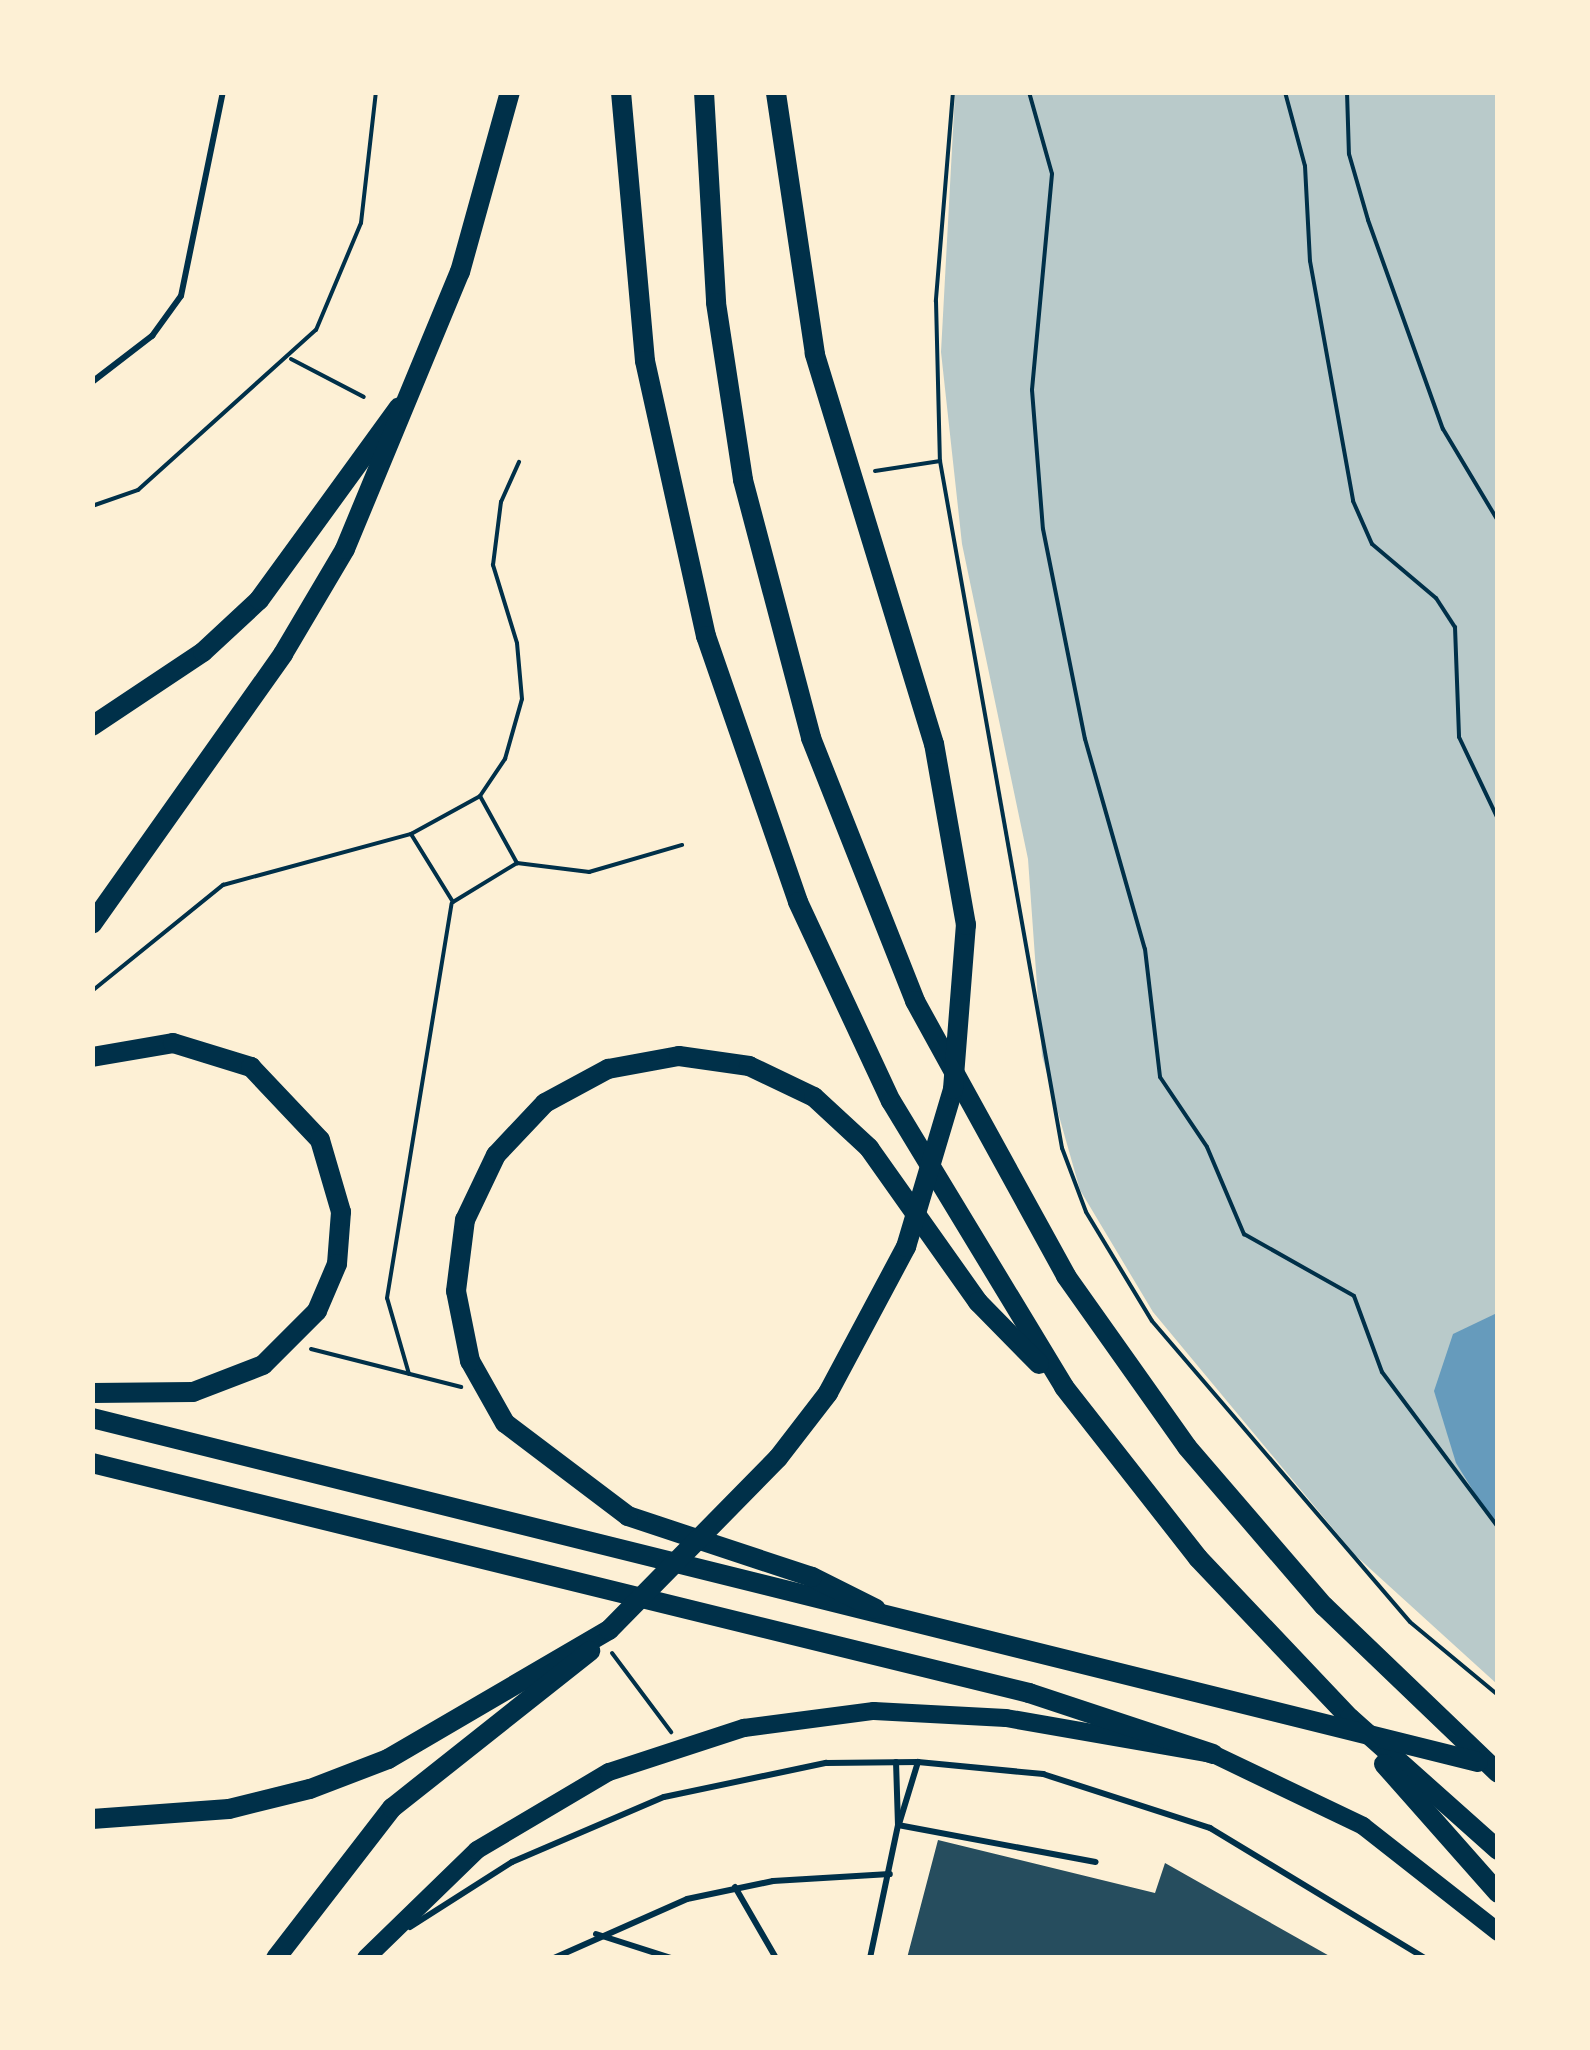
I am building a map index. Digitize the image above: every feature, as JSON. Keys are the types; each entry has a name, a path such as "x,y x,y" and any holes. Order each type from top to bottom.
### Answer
{"highway":[{"path":"92,924 316,602 417,381 478,216 510,92"},
{"path":"621,92 645,360 733,726 798,902 891,1102 1064,1387 1198,1558 1350,1718 1498,1894"},
{"path":"704,92 716,303 746,497 811,738 915,1001 1021,1202 1187,1447 1324,1606 1498,1770"},
{"path":"276,1958 392,1808 609,1630 747,1496 871,1322 906,1247 946,1121 966,925 934,744 815,354 776,92"},
{"path":"92,726 203,652 259,600 417,381"},
{"path":"92,1057 145,1043 201,1046 251,1066 307,1118 338,1187 341,1238 328,1288 291,1344 217,1387 155,1397 92,1393"},
{"path":"876,1608 812,1576 628,1516 530,1449 485,1394 456,1291 478,1186 518,1127 575,1084 678,1056 750,1066 828,1110 892,1178 978,1302 1064,1387"},
{"path":"92,1418 1189,1686 1498,1770"},
{"path":"92,1463 1028,1693 1213,1754"},
{"path":"92,1819 229,1809 310,1788 403,1751 609,1630"},
{"path":"1350,1718 1498,1850"}],"main road":[{"path":"367,1957 477,1850 608,1772 680,1744 809,1717 940,1712 1213,1754 1363,1826 1498,1932"}],"lane":[{"path":"92,382 152,336 181,296 223,92"},
{"path":"896,1762 898,1825"},
{"path":"367,1957 512,1862 664,1796 826,1763 918,1762 1042,1774 1210,1828 1425,1958"},
{"path":"870,1958 898,1825 918,1762"},
{"path":"898,1825 1096,1862"},
{"path":"554,1958 595,1934 734,1887 890,1874"},
{"path":"734,1887 776,1958"},
{"path":"595,1934 671,1958"}],"path":[{"path":"92,506 138,490 291,359 352,260 376,92"},
{"path":"953,92 936,301 940,462 1049,1092 1086,1212 1152,1320 1221,1402 1410,1622 1498,1695"},
{"path":"1028,92 1052,174 1032,390 1044,529 1085,739 1142,935 1156,1063 1244,1234 1354,1296 1382,1372 1498,1527"},
{"path":"1285,92 1352,502 1379,553 1436,598 1455,628 1458,736 1498,819"},
{"path":"1347,92 1349,154 1368,220 1442,430 1498,522"},
{"path":"291,359 364,397"},
{"path":"92,991 223,884 411,834 480,796 505,759 522,699 521,661 493,565 501,502 519,462"},
{"path":"875,470 940,462"},
{"path":"480,796 517,863"},
{"path":"408,1374 387,1298 452,902 411,834"},
{"path":"452,902 517,863 613,869 682,846"},
{"path":"291,1344 485,1394"},
{"path":"612,1653 680,1744"}],"shaded area":[{"path":"955,93 1497,93 1497,1684 1355,1555 1153,1312 1080,1190 1042,1056 1028,859 962,544 941,352"}],"water":[{"path":"1497,1313 1497,1529 1456,1463 1434,1391 1453,1334"}],"building":[{"path":"938,1840 1155,1893 1165,1863 1333,1958 907,1958"}]}
